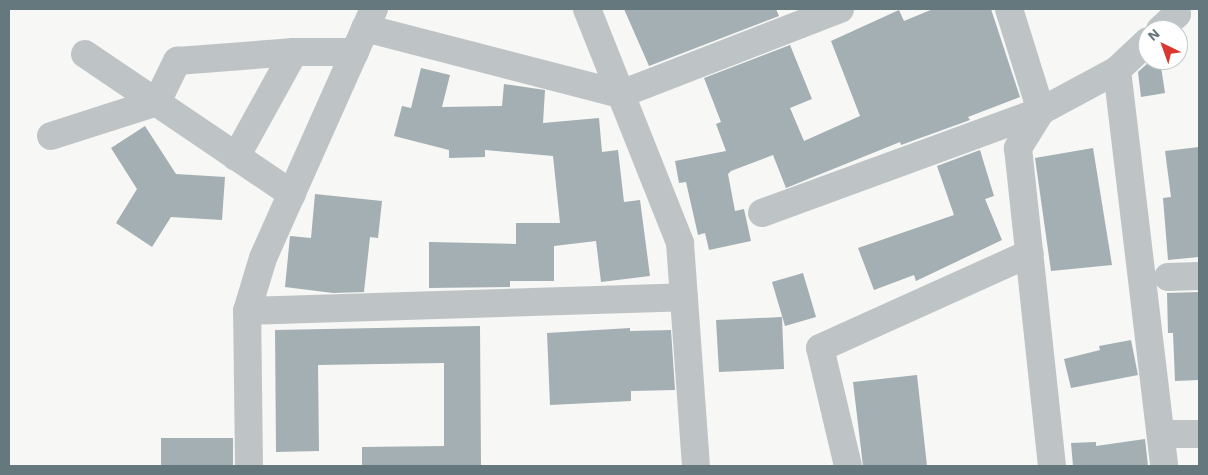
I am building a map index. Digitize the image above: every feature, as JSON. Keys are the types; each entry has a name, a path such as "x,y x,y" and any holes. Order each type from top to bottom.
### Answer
{"street":[{"path":"587,9 680,243 696,466"},
{"path":"51,136 157,102 177,61 294,52 365,30 621,94 840,9"},
{"path":"1009,9 1041,111 1018,148 1052,466"},
{"path":"1171,20 1177,14 1175,9"},
{"path":"249,466 247,311 263,258 365,30"},
{"path":"762,213 1041,111 1117,70 1138,50"},
{"path":"236,157 294,52"},
{"path":"85,54 292,194"},
{"path":"1117,70 1164,466"},
{"path":"848,466 820,348 1030,253"},
{"path":"1168,277 1199,276"},
{"path":"247,311 684,297"},
{"path":"1160,434 1199,434"}],"building":[{"path":"624,9 776,9 779,16 649,66"},
{"path":"933,9 991,9 1020,97 968,117 970,120 901,145 900,142 786,188 773,155 731,171 728,174 735,211 744,209 751,241 709,250 705,233 698,235 686,182 679,183 675,161 726,151 716,124 721,122 704,78 790,45 812,99 790,108 804,141 860,116 831,41 899,10 904,21"},
{"path":"421,68 450,75 442,107 502,106 504,84 545,90 543,123 599,118 602,152 618,150 624,202 640,200 650,276 601,282 596,241 554,246 554,281 510,281 510,287 429,288 429,242 516,244 516,223 560,223 553,156 485,150 485,157 449,158 449,150 394,136 402,106 411,108"},
{"path":"1140,70 1162,70 1165,93 1141,97 1138,72"},
{"path":"145,126 176,174 225,177 222,220 171,217 152,247 116,223 137,189 111,148"},
{"path":"1199,147 1199,257 1168,260 1163,198 1171,197 1165,151"},
{"path":"1093,148 1112,265 1051,271 1035,158"},
{"path":"980,150 994,196 985,199 1002,240 916,281 914,275 874,290 858,248 954,215 937,166"},
{"path":"315,194 382,201 378,238 370,237 364,292 333,293 285,287 290,236 311,238"},
{"path":"803,273 816,317 785,326 772,282"},
{"path":"1199,292 1199,380 1175,381 1173,333 1168,333 1167,293"},
{"path":"782,317 784,369 719,372 716,320"},
{"path":"480,326 481,466 362,466 362,447 444,446 444,363 318,365 319,451 276,452 275,330"},
{"path":"630,328 630,331 671,330 675,390 631,391 631,401 550,405 547,333"},
{"path":"1131,340 1138,375 1071,388 1064,359 1100,350 1099,346"},
{"path":"917,375 927,466 863,466 853,382"},
{"path":"161,438 233,438 233,466 161,466"},
{"path":"1145,439 1148,466 1073,466 1071,443 1096,442 1096,446"}]}
